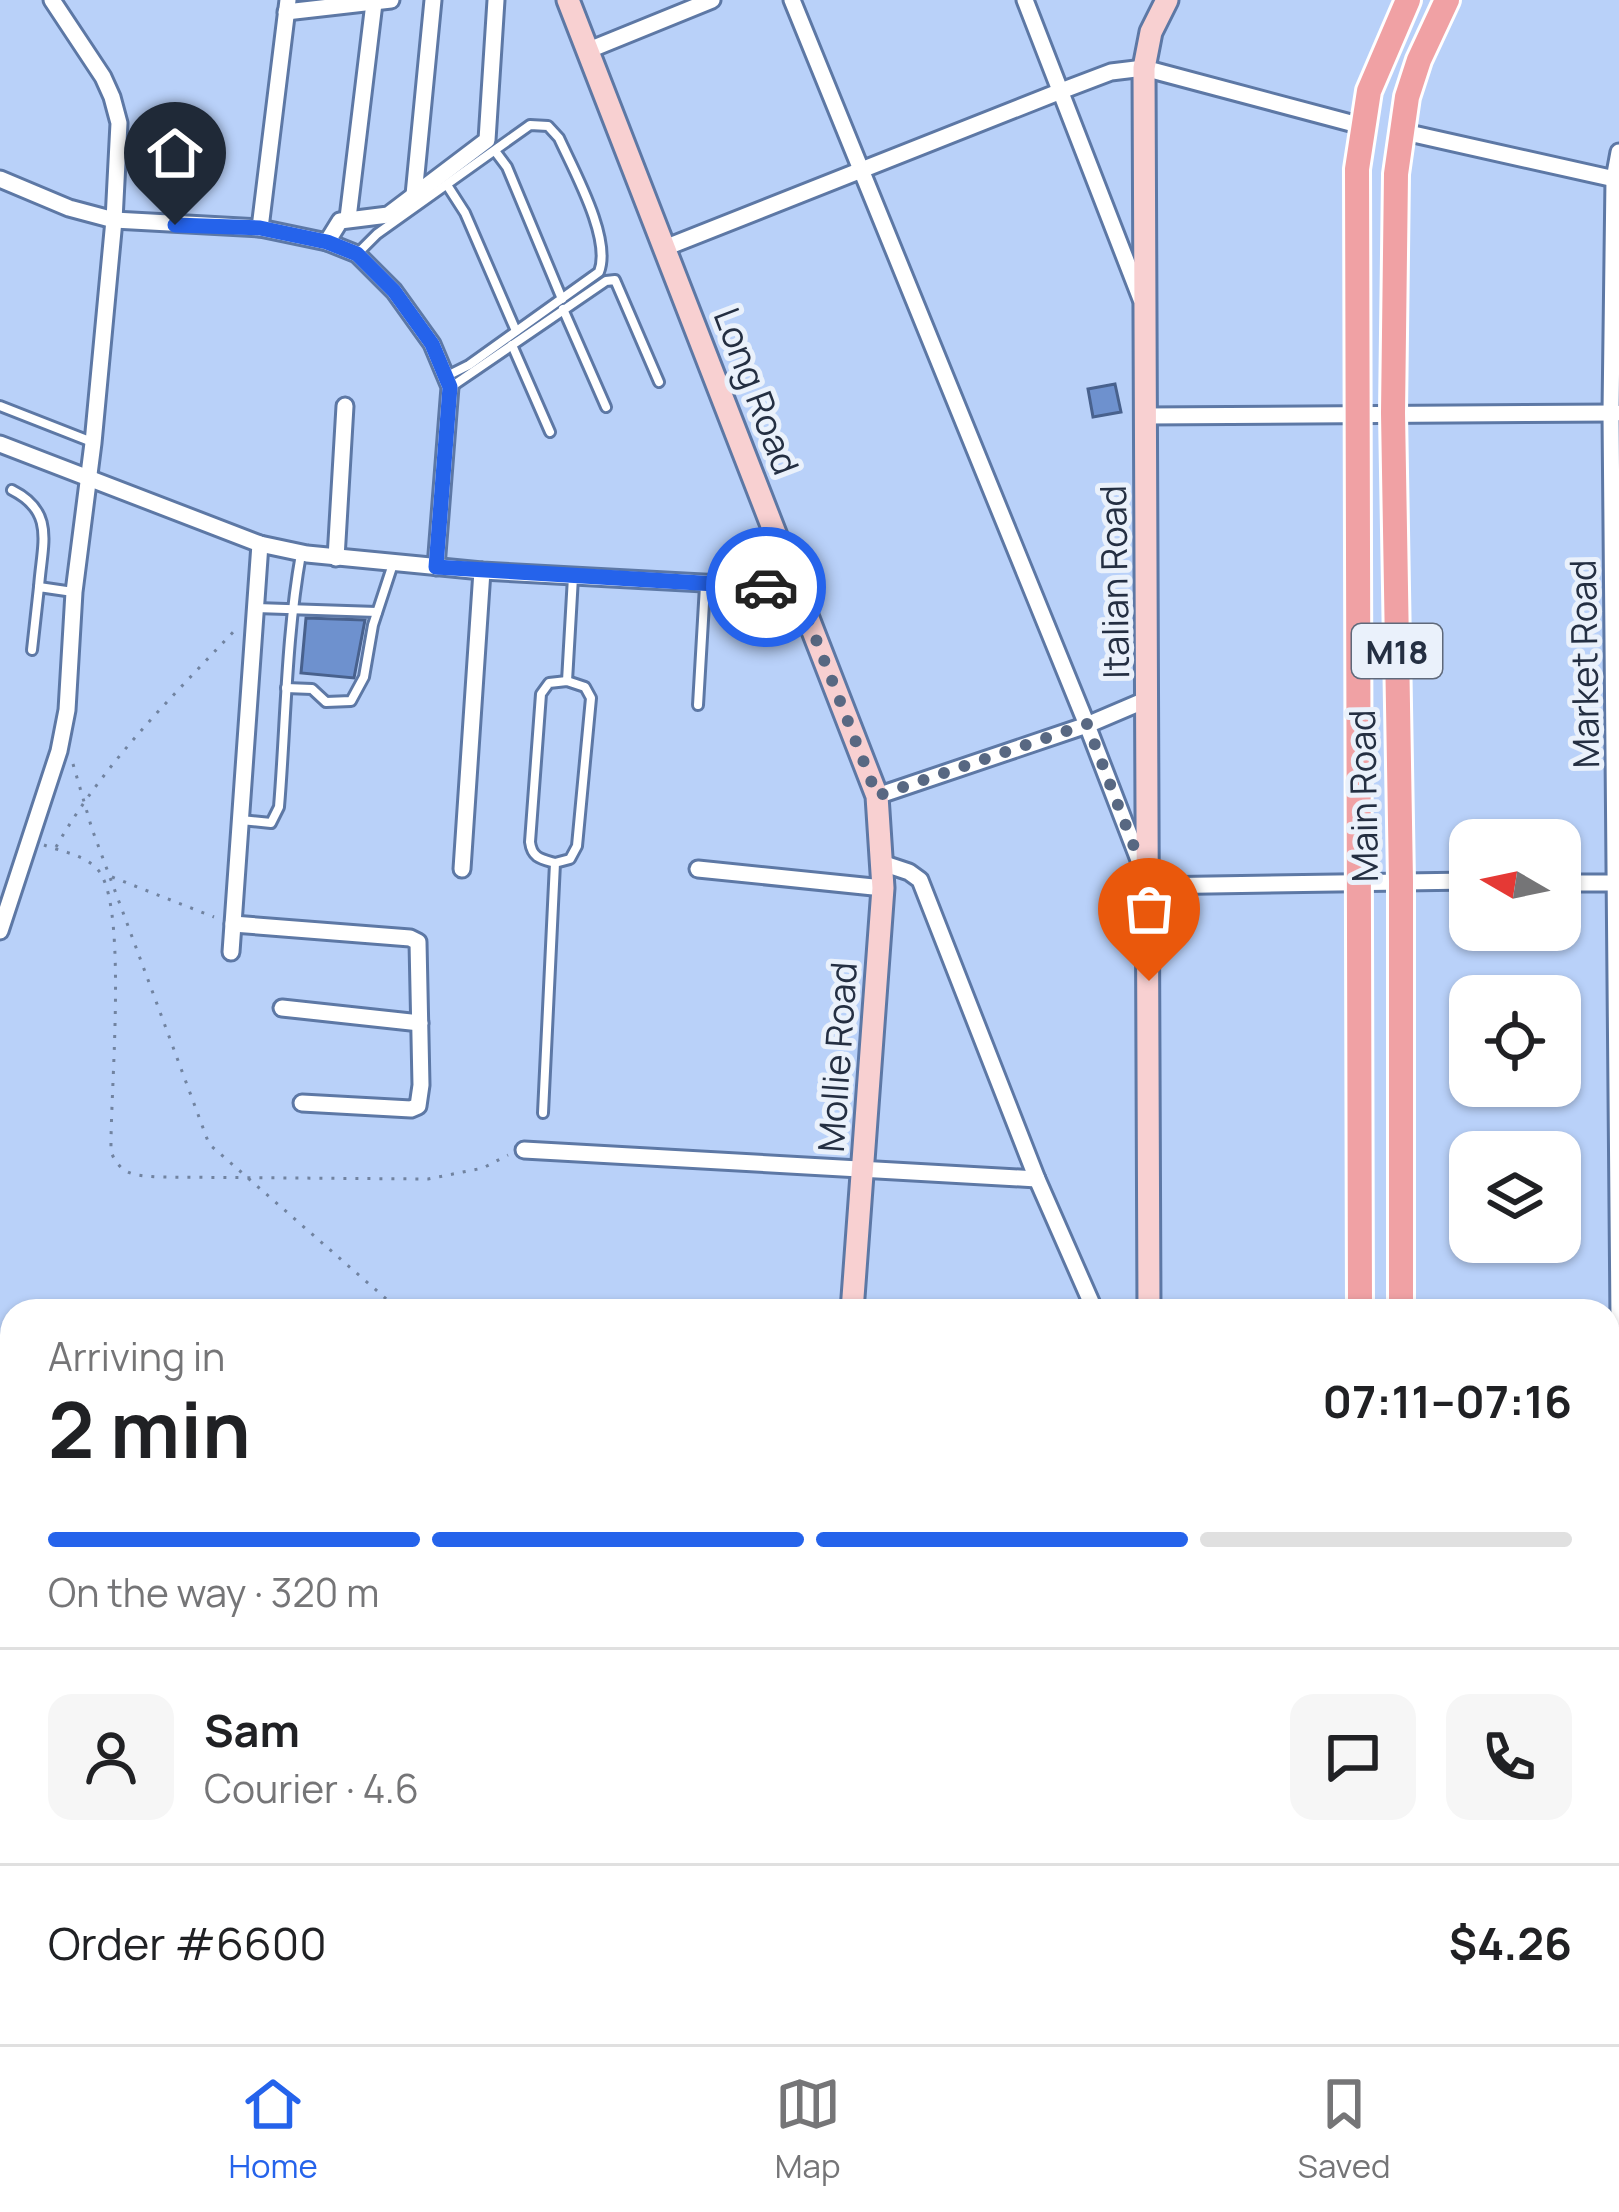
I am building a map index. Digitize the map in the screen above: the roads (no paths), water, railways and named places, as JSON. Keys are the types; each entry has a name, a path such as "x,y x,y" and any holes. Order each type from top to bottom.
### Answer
{"main road":[{"name":"Long Road","path":"568,0 878,802"},
{"name":"Italian Road","path":"1149,1299 1144,68 1151,32 1167,0"},
{"name":"Main Road","path":"1360,1299 1358,169 1362,126 1378,62 1408,0"},
{"name":"Main Road","path":"1402,1299 1393,413 1396,174 1400,131 1419,60 1447,0"},
{"name":"Mollie Road","path":"853,1299 883,888 878,802"}],"street":[{"path":"0,931 63,729 114,220 119,123 112,97 52,0"},
{"path":"415,195 433,0"},
{"path":"327,242 340,221 388,215 489,136 496,0"},
{"path":"589,50 712,0"},
{"path":"792,0 1149,886 1449,881"},
{"path":"1025,0 1144,308"},
{"path":"260,228 287,6 382,1 348,218"},
{"path":"667,247 1111,72 1144,68 1362,126"},
{"path":"1400,131 1616,179"},
{"name":"Market Road","path":"1619,152 1615,413 1619,1299"},
{"path":"0,179 69,208 114,220 260,228 327,242 357,254 394,291 432,344 448,382 436,567"},
{"path":"336,558 346,406"},
{"path":"1145,416 1615,413"},
{"path":"0,444 260,544 301,553 482,571 796,588"},
{"path":"231,952 260,544"},
{"path":"462,869 482,571"},
{"path":"878,802 1148,699"},
{"path":"882,863 920,880 1037,1179 1090,1299"},
{"path":"698,869 883,888"},
{"path":"1581,883 1618,883"},
{"path":"232,924 417,940 421,1085 416,1108 302,1103"},
{"path":"282,1008 420,1023"},
{"path":"524,1150 1037,1179"}],"lane":[{"path":"357,254 376,234 530,125 548,126 559,139 602,242 599,272 511,345 448,382"},
{"path":"495,151 507,167 606,407"},
{"path":"447,185 465,213 516,332"},
{"path":"448,382 516,332 615,280 659,382"},
{"path":"511,345 550,432"},
{"path":"0,406 93,443"},
{"path":"11,490 32,500 44,526 32,650"},
{"path":"240,820 271,823 276,817 284,670 301,553"},
{"path":"286,688 312,689 326,702 351,701 364,677 393,563"},
{"path":"567,681 573,577"},
{"path":"39,586 74,592"},
{"path":"698,705 705,586"},
{"path":"256,608 377,612"},
{"path":"567,681 585,687 591,698 577,846 570,859 555,863 538,858 530,842 541,694 549,683 567,681"},
{"path":"543,1113 555,863"}]}
